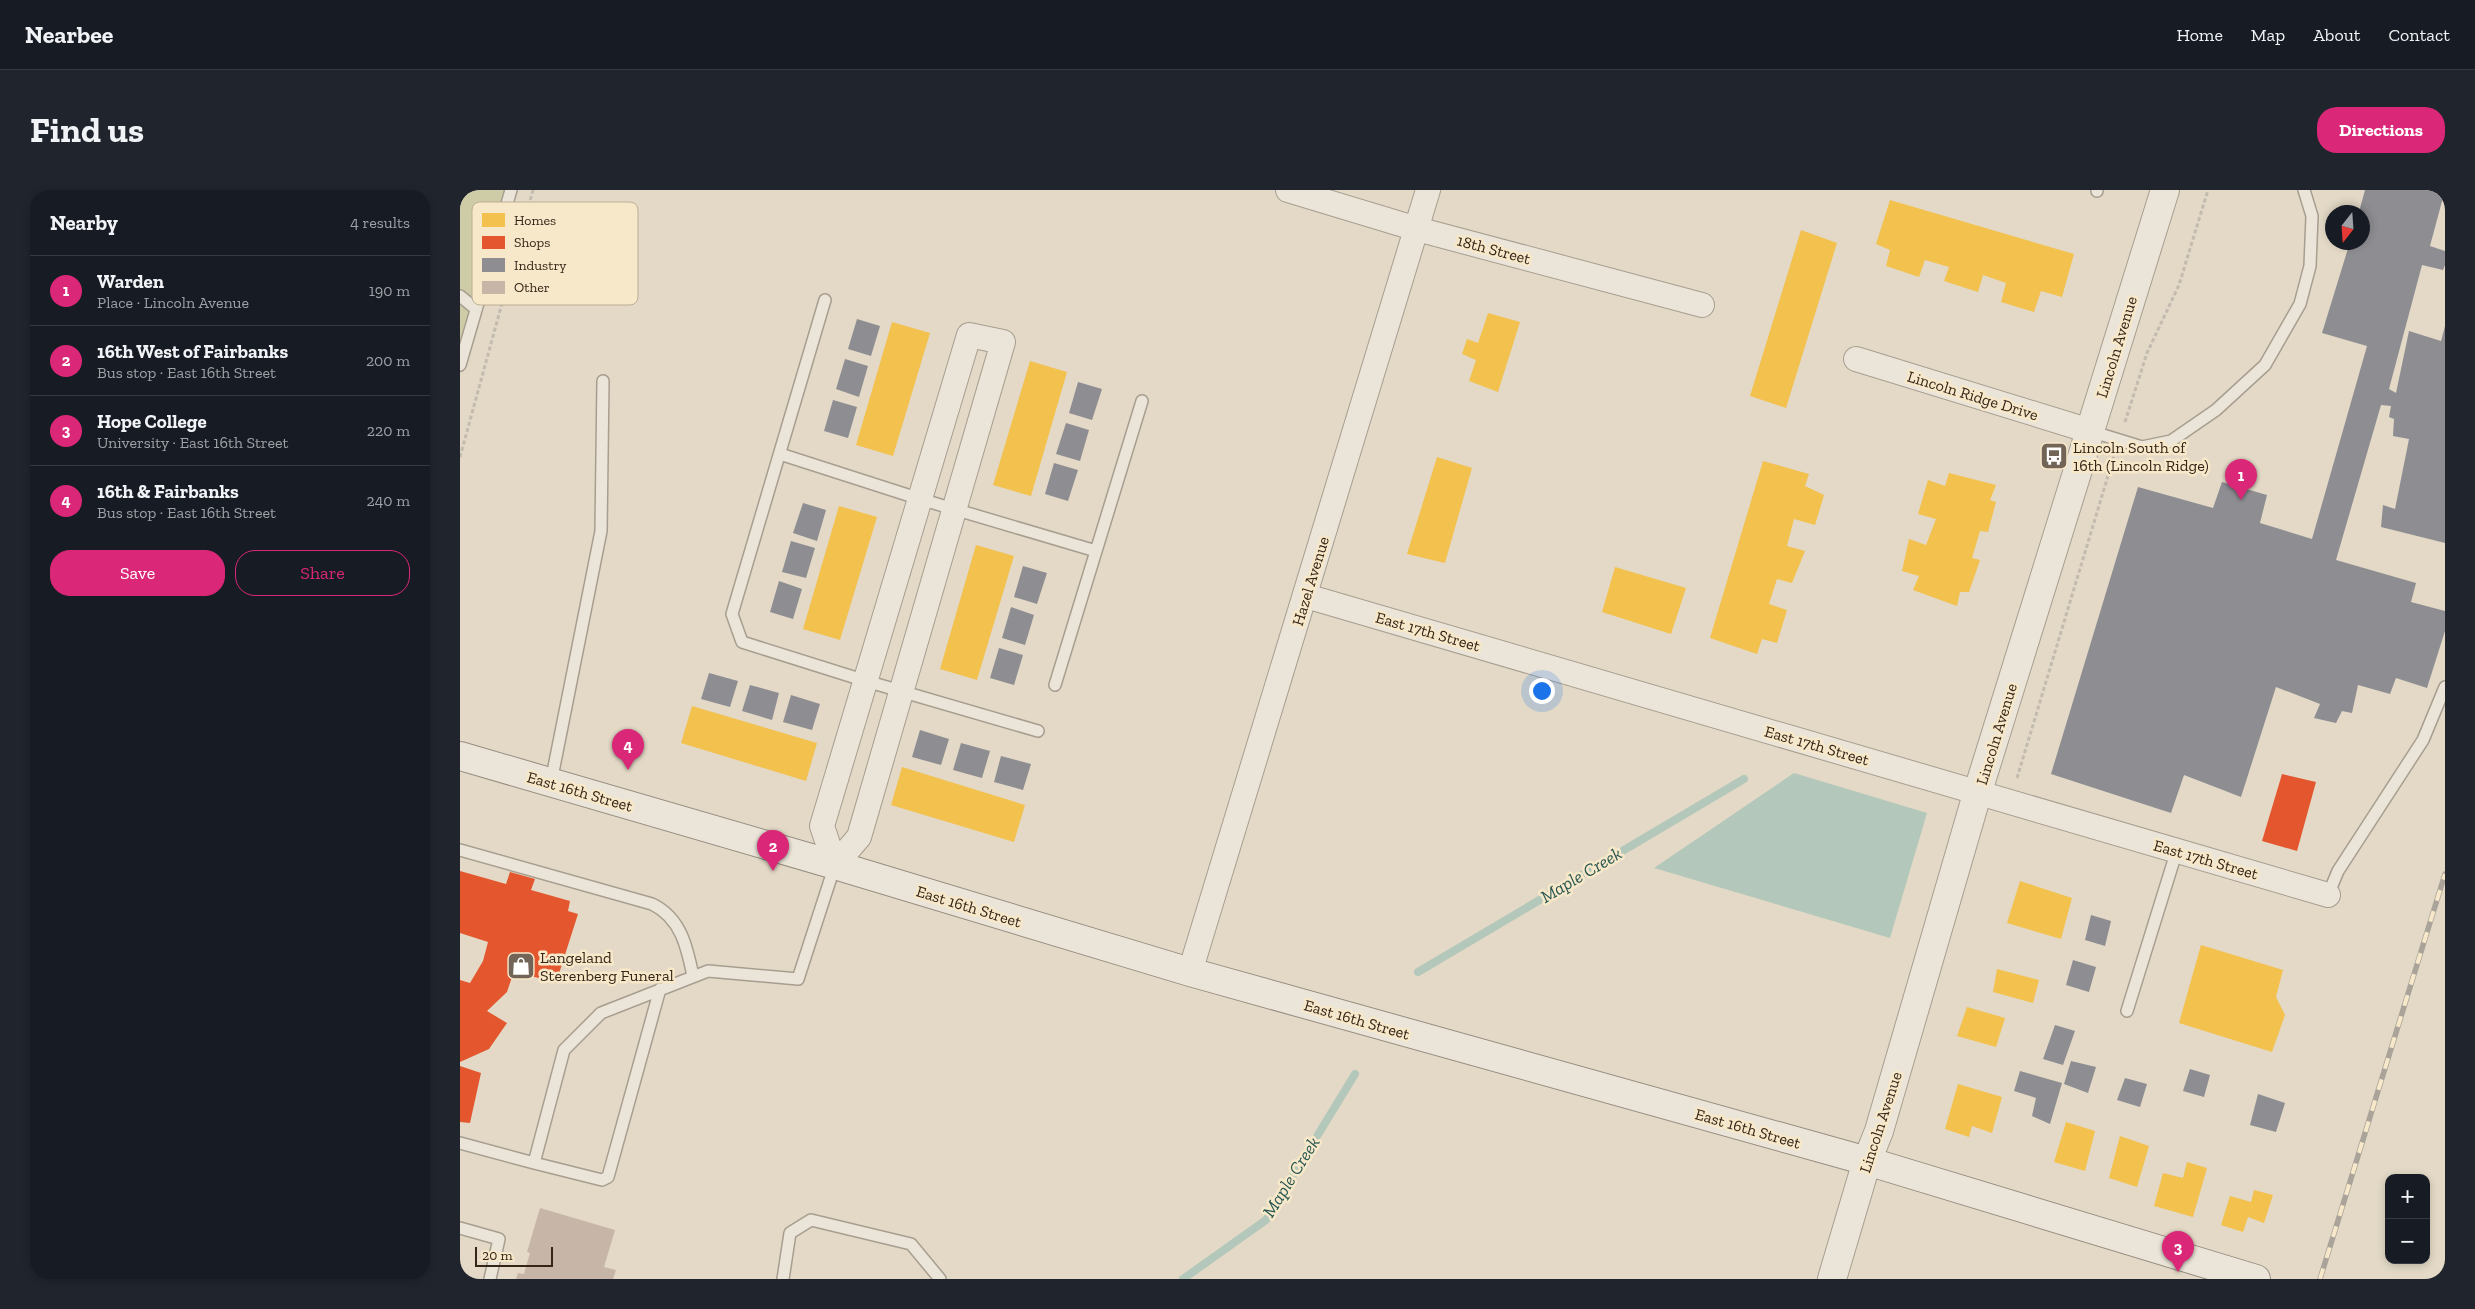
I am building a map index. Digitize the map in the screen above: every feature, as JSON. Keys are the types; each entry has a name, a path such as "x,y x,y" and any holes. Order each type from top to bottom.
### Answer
{"main road":[{"name":"Lincoln Avenue","path":"1832,1279 1867,1161 1879,1131 1978,792 2164,190"},
{"name":"East 16th Street","path":"460,756 835,865 1190,972 1867,1161 2256,1279"}],"street":[{"name":"18th Street","path":"1288,190 1416,229 1702,304"},
{"name":"Hazel Avenue","path":"1190,972 1428,190"},
{"path":"969,334 1003,342 859,837 835,865 822,826 969,334"},
{"name":"Lincoln Ridge Drive","path":"1856,359 2090,431"},
{"name":"East 17th Street","path":"1306,596 2328,895"}],"lane":[{"path":"507,202 511,190"},
{"path":"2090,431 2142,447 2171,441 2216,410 2265,365 2300,304 2310,266 2312,216 2304,190"},
{"path":"460,296 476,309"},
{"path":"825,300 732,614 742,642 866,681 1038,731"},
{"path":"460,365 477,305"},
{"path":"550,782 600,531 603,381"},
{"path":"1055,684 1142,402"},
{"path":"780,454 954,510 1096,551"},
{"path":"2328,895 2338,872 2423,740 2445,687"},
{"path":"460,850 652,904 663,909 678,926 688,952 693,976"},
{"path":"2127,1012 2177,850"},
{"path":"534,1163 564,1050 601,1013 708,971 798,979 835,865"},
{"path":"460,1143 606,1180 660,989"},
{"path":"783,1279 790,1233 811,1220 911,1244 940,1279"},
{"path":"460,1228 499,1239 490,1279"}],"path":[{"path":"2016,783 2147,353 2179,285 2208,190"},
{"path":"460,457 502,305"}],"shaded area":[{"path":"460,190 513,190 510,202 472,202 472,305 480,305 460,374"},
{"path":"1794,773 1927,813 1890,938 1654,868"}],"building: Homes":[{"path":"1890,200 2074,254 2062,297 2041,291 2034,312 2001,302 2006,283 1983,275 1978,292 1944,281 1949,267 1925,260 1919,277 1886,266 1890,250 1876,244"},
{"path":"1801,230 1837,243 1786,408 1750,396"},
{"path":"1488,313 1520,322 1498,392 1469,381 1476,360 1462,354 1467,339 1478,343"},
{"path":"892,322 930,333 893,456 856,445"},
{"path":"1030,361 1067,372 1031,496 993,485"},
{"path":"1437,457 1472,468 1445,563 1407,554"},
{"path":"1763,461 1809,474 1805,486 1824,495 1815,525 1794,519 1787,546 1805,551 1792,583 1777,579 1769,604 1787,610 1777,643 1762,639 1757,654 1710,638"},
{"path":"1949,473 1996,485 1990,500 1996,502 1988,532 1980,531 1972,558 1980,560 1969,592 1960,592 1957,606 1913,590 1919,576 1902,571 1909,539 1926,545 1936,519 1918,514 1928,480 1945,486"},
{"path":"839,506 877,517 840,640 803,629"},
{"path":"976,545 1014,556 977,680 940,669"},
{"path":"1615,567 1686,588 1671,634 1602,612"},
{"path":"692,706 817,743 806,781 681,743"},
{"path":"902,767 1025,805 1014,842 891,805"},
{"path":"2020,881 2072,898 2061,939 2007,923"},
{"path":"2201,945 2283,970 2276,997 2285,1015 2272,1052 2179,1023"},
{"path":"1997,969 2039,980 2033,1003 1993,992"},
{"path":"1967,1007 2005,1018 1996,1047 1957,1036"},
{"path":"1958,1084 2002,1097 1992,1133 1972,1126 1969,1137 1945,1129"},
{"path":"2066,1122 2095,1131 2085,1171 2054,1162"},
{"path":"2120,1136 2149,1146 2137,1187 2109,1178"},
{"path":"2187,1162 2207,1168 2193,1217 2154,1206 2163,1173 2183,1178"},
{"path":"2254,1190 2273,1195 2264,1223 2248,1217 2243,1232 2221,1225 2230,1196 2251,1202"}],"building: Shops":[{"path":"2282,774 2316,782 2297,851 2262,841"},
{"name":"Langeland Sterenberg Funeral","path":"460,871 506,884 510,872 535,879 531,890 570,901 568,911 578,914 556,983 514,971 507,992 487,1011 507,1023 489,1049 460,1062 460,980 470,983 483,961 488,942 460,933"},
{"path":"460,1066 481,1073 470,1123 460,1122"}],"building: Industry":[{"path":"2365,190 2445,190 2430,246 2445,251 2445,265 2443,270 2422,265 2389,389 2396,393 2409,331 2441,341 2445,326 2445,543 2381,527 2383,505 2395,509 2409,439 2393,436 2394,419 2389,417 2391,406 2381,405 2336,560 2416,583 2411,602 2445,611 2445,631 2427,688 2396,678 2390,694 2358,685 2352,713 2342,711 2336,723 2314,718 2320,704 2276,687 2241,797 2184,775 2171,813 2051,774 2138,487 2213,508 2222,482 2267,495 2260,523 2312,539 2367,346 2322,333 2348,250 2370,250 2370,205 2361,205"},
{"path":"857,319 880,326 871,356 848,349"},
{"path":"845,359 868,366 859,397 836,389"},
{"path":"1078,382 1102,389 1092,420 1069,413"},
{"path":"833,400 857,407 848,438 824,431"},
{"path":"1066,423 1089,430 1080,461 1056,454"},
{"path":"1054,463 1078,470 1068,501 1045,494"},
{"path":"803,503 826,510 817,541 793,533"},
{"path":"791,541 815,548 806,578 782,572"},
{"path":"1023,566 1047,573 1037,604 1014,597"},
{"path":"779,581 802,589 793,619 770,612"},
{"path":"1011,607 1034,615 1025,645 1002,638"},
{"path":"999,648 1023,655 1014,685 990,678"},
{"path":"709,673 738,681 730,707 701,699"},
{"path":"750,685 779,693 772,720 742,711"},
{"path":"791,695 820,704 812,730 783,722"},
{"path":"920,730 949,739 941,765 912,757"},
{"path":"961,743 990,751 982,778 953,770"},
{"path":"1001,756 1031,764 1023,790 994,782"},
{"path":"2091,915 2111,921 2105,946 2085,940"},
{"path":"2073,960 2096,967 2089,992 2066,985"},
{"path":"2055,1025 2075,1031 2063,1065 2043,1059"},
{"path":"2071,1061 2096,1067 2088,1093 2064,1084"},
{"path":"2190,1069 2210,1075 2204,1097 2183,1091"},
{"path":"2020,1071 2062,1083 2050,1124 2032,1116 2036,1098 2014,1091"},
{"path":"2125,1078 2147,1084 2140,1107 2117,1100"},
{"path":"2258,1094 2285,1103 2276,1132 2250,1125"}],"building: Other":[{"path":"540,1208 615,1230 604,1267 616,1270 613,1279 516,1279 518,1273 524,1274 530,1253 527,1252"}],"waterway":[{"name":"Maple Creek","path":"1418,972 1744,779"},
{"name":"Maple Creek","path":"1183,1279 1266,1220 1355,1074"}],"railway":[{"path":"2320,1279 2445,874"}],"place":[{"name":"Lincoln South of 16th (Lincoln Ridge)","path":"2054,456"},
{"name":"Warden","path":"2241,500"},
{"name":"16th & Fairbanks","path":"628,770"},
{"name":"16th West of Fairbanks","path":"773,871"},
{"name":"Langeland Sterenberg Funeral","path":"521,966"},
{"name":"Hope College","path":"2178,1272"}]}
